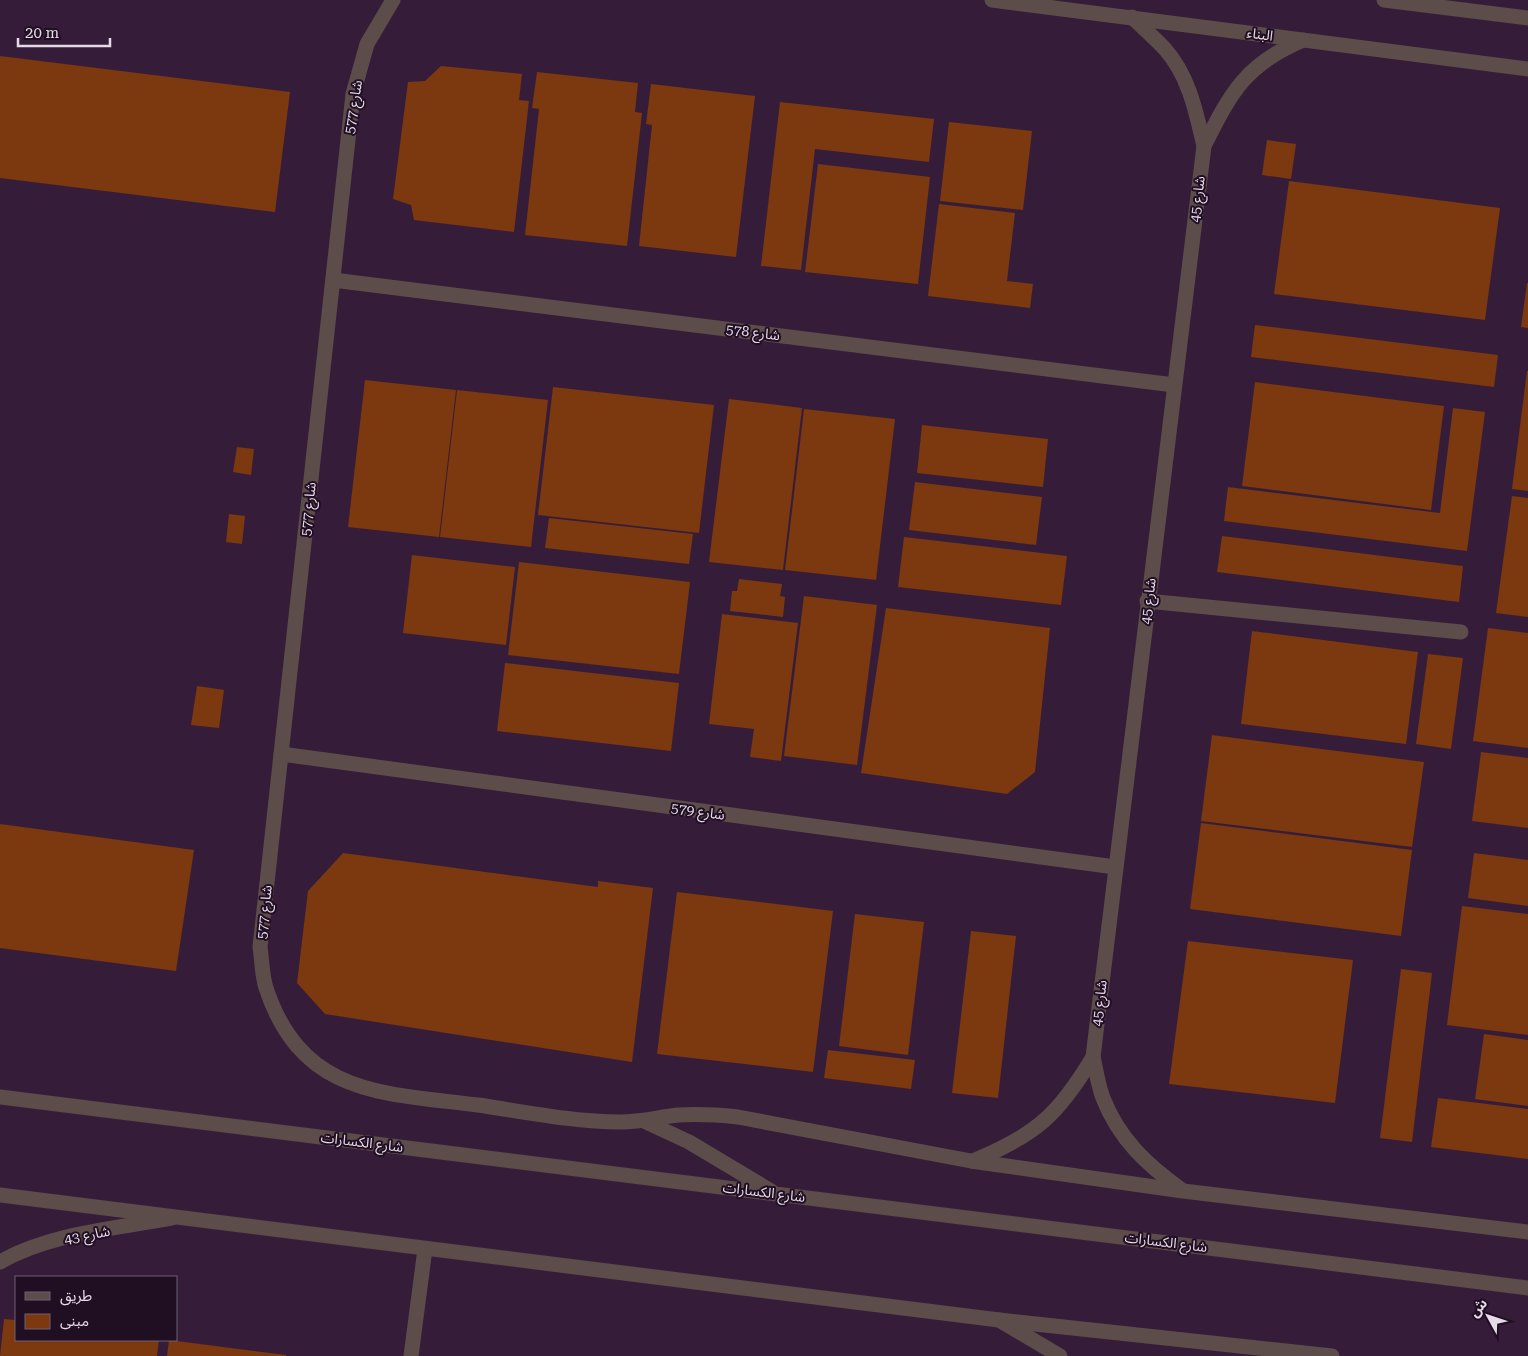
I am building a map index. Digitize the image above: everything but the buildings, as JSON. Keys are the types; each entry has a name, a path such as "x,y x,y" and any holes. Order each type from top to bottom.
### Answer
{"street":[{"name":"شارع 577","path":"393,0 367,44 353,94 260,947 265,987 280,1024 304,1055 336,1078 374,1092 598,1121 644,1121"},
{"name":"البناء","path":"992,0 1528,69"},
{"path":"1384,0 1528,18"},
{"name":"شارع 45","path":"1132,17 1166,50 1182,73 1193,100 1204,146"},
{"name":"شارع 45","path":"1183,1191 1149,1166 1122,1134 1102,1098 1093,1057 1204,146 1223,108 1239,84 1256,66 1277,51 1303,40"},
{"name":"شارع 578","path":"333,280 1174,385"},
{"path":"1148,601 1462,632"},
{"name":"شارع 579","path":"281,754 1115,867"},
{"name":"شارع 45","path":"971,1161 1009,1146 1044,1123 1072,1092 1093,1057"},
{"name":"شارع الكسارات","path":"0,1096 1528,1288"},
{"path":"644,1121 676,1115 704,1114 738,1117 971,1161 1183,1191 1528,1232"},
{"path":"644,1121 690,1142 775,1193"},
{"path":"0,1195 999,1320 1332,1356"},
{"name":"شارع 43","path":"0,1262 16,1253 51,1242 177,1217"},
{"path":"411,1356 425,1249"},
{"path":"999,1320 1060,1356"}],"shaded area":[{"path":"0,0 1528,0 1528,1356 0,1356"}]}
